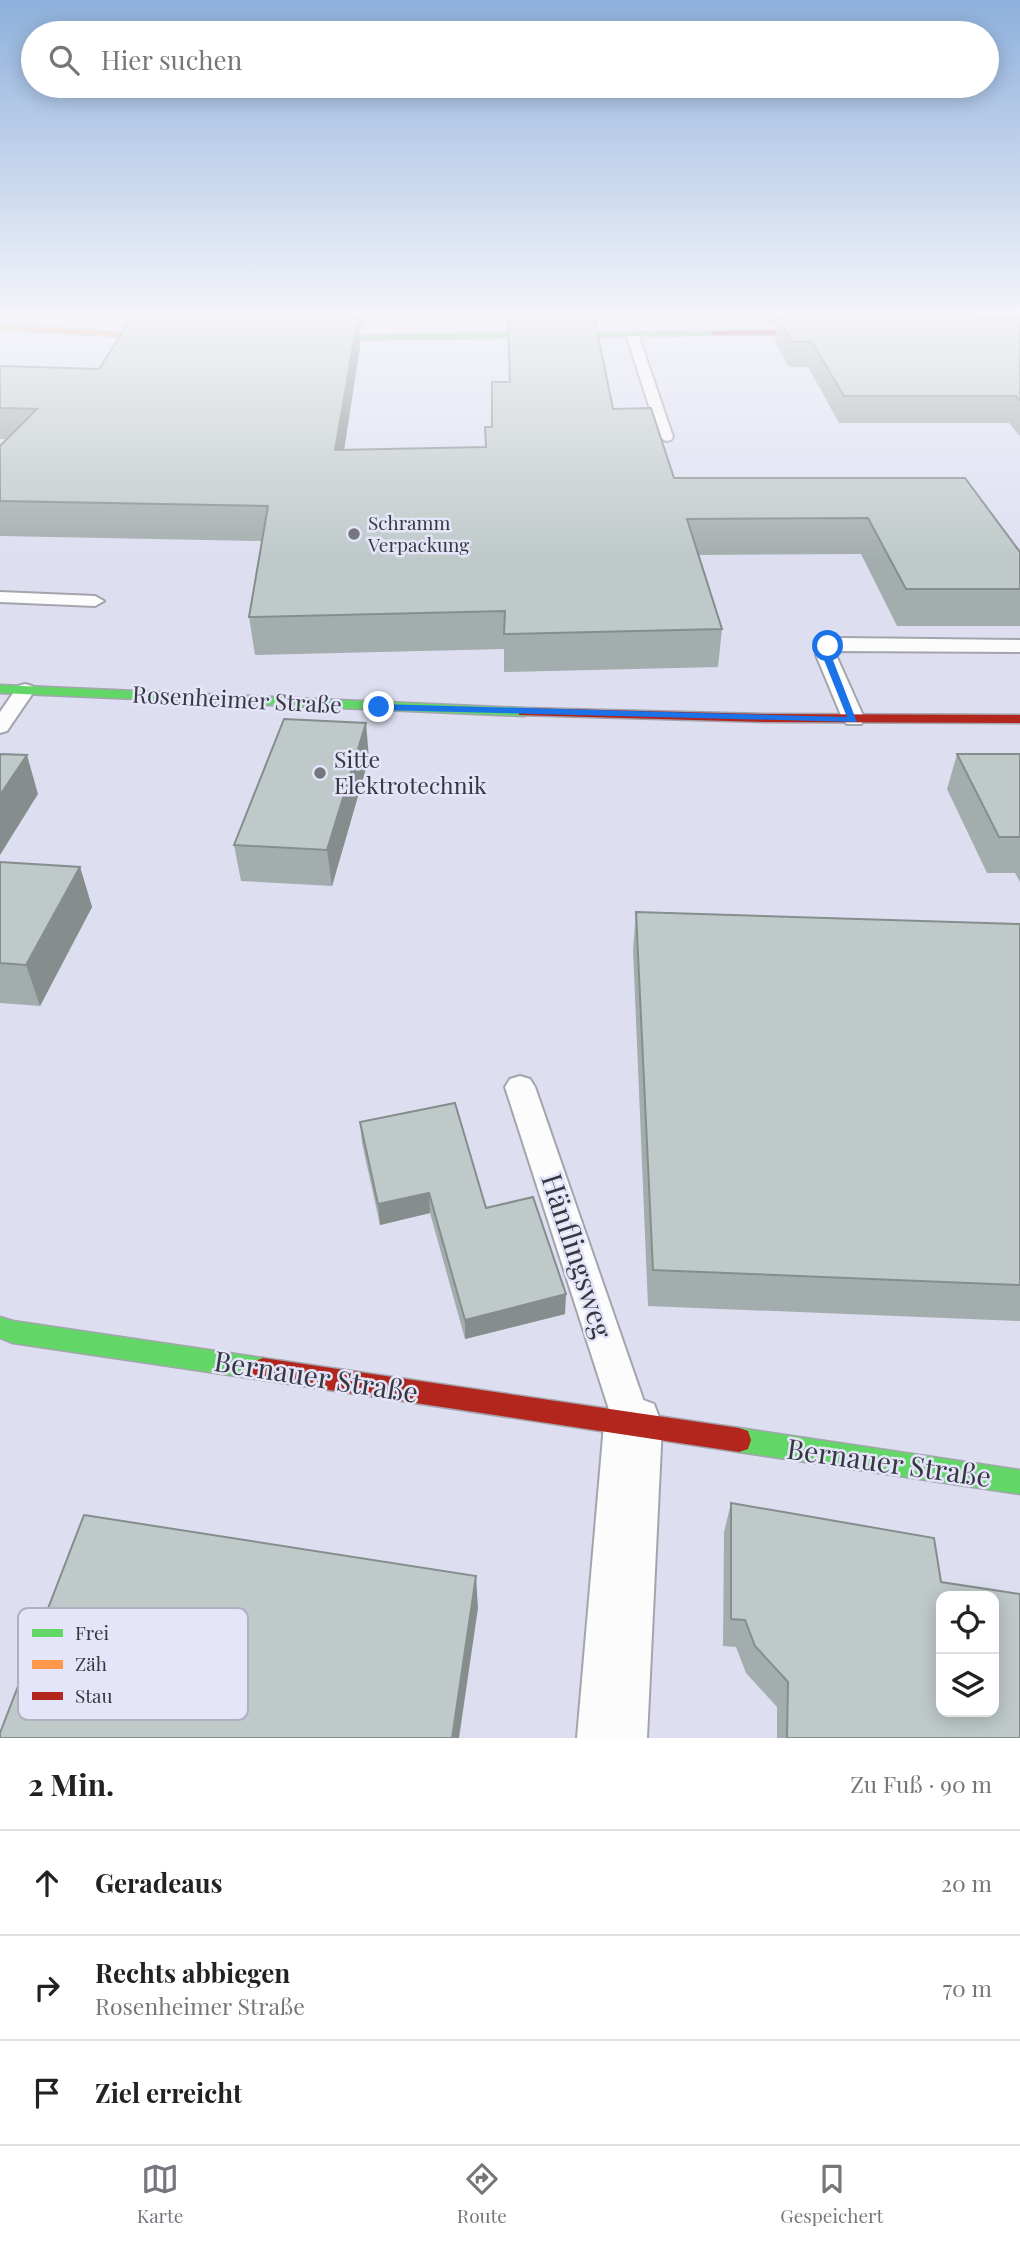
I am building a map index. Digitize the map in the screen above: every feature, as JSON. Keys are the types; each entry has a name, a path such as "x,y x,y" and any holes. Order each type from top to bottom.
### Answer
{"street":[{"name":"Rosenheimer Straße","path":"0,689 379,707 853,720 1020,719"},
{"name":"Bernauer Straße","path":"0,1327 13,1332 1020,1482"},
{"path":"612,1738 633,1425"}],"lane":[{"path":"653,397 666,437"},
{"path":"0,597 95,601"},
{"path":"853,720 826,655 828,646 1020,646"},
{"path":"0,727 25,690"},
{"name":"Hänflingsweg","path":"520,1087 633,1425"}],"shaded area":[{"path":"0,397 1020,397 1020,1738 0,1738"}],"building":[{"path":"0,397 344,397 335,450 486,447 485,427 492,427 492,397 611,397 613,409 651,408 674,478 965,478 1020,552 1020,589 906,589 868,518 687,519 722,629 504,634 505,611 249,617 268,506 0,501 0,446 37,409 0,408"},
{"path":"284,719 366,723 327,850 234,845"},
{"path":"0,754 27,755 0,795"},
{"path":"957,754 1020,754 1020,837 999,837"},
{"path":"0,862 80,867 26,965 0,963"},
{"path":"636,912 1020,924 1020,1285 653,1270"},
{"path":"455,1103 486,1208 533,1197 566,1294 465,1320 429,1193 378,1204 360,1122"},
{"path":"731,1503 934,1538 941,1582 1020,1594 1020,1738 787,1738 788,1682 755,1646 745,1620 731,1619"},
{"path":"84,1515 476,1576 452,1738 0,1738 18,1686 18,1720 248,1720 248,1608 48,1608"}],"traffic: fast":[{"path":"0,689 524,712"},
{"path":"0,1327 13,1332 263,1369"},
{"path":"739,1440 1020,1482"}],"traffic: jam":[{"path":"524,712 765,718 1020,719"},
{"path":"263,1369 739,1440"}],"place":[{"name":"Schramm Verpackung","path":"354,534"},
{"name":"Sitte Elektrotechnik","path":"320,773"}],"route":[{"path":"379,707 853,720 826,655 828,646"}]}
